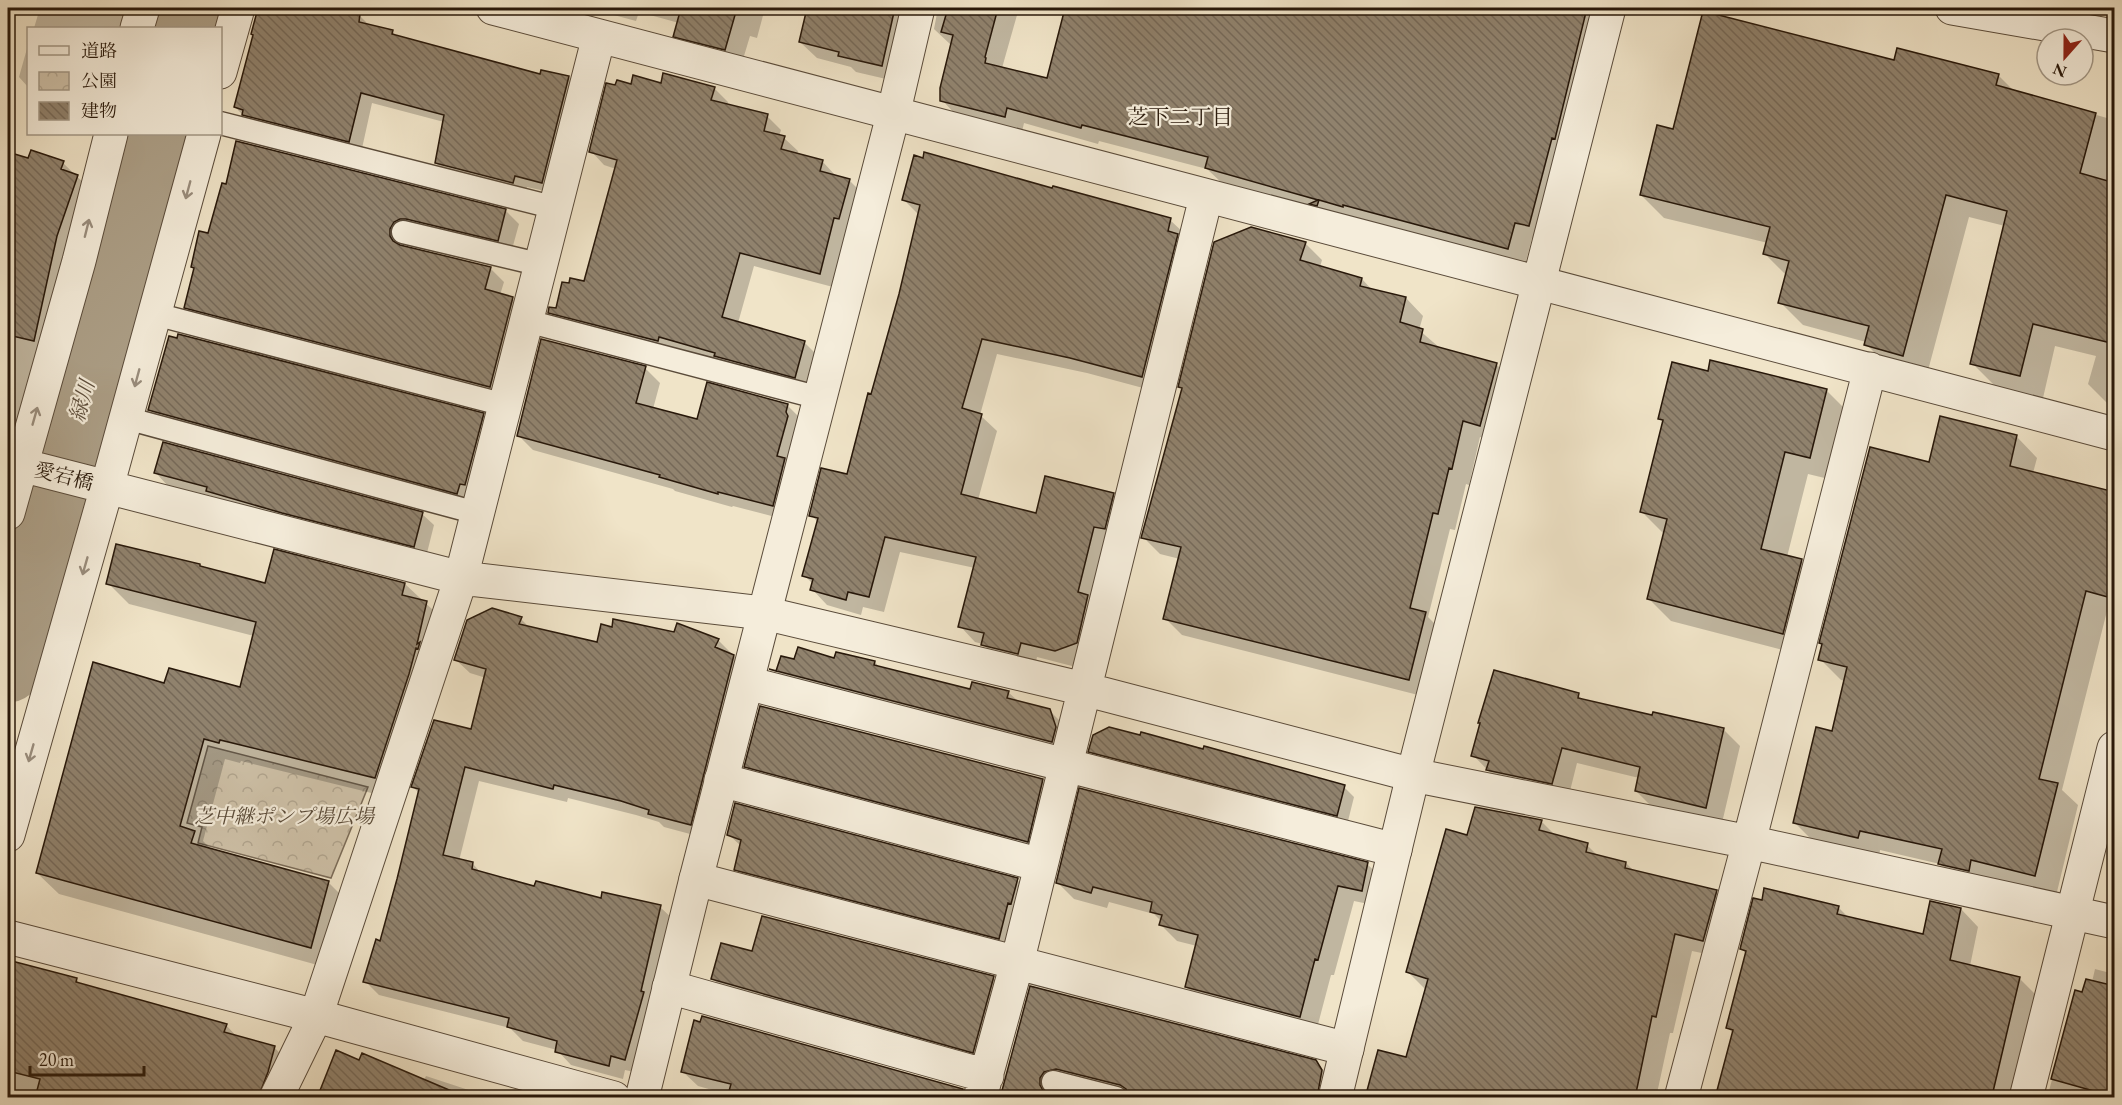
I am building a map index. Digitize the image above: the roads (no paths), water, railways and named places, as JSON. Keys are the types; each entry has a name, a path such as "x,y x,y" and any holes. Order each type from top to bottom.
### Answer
{"street":[{"path":"137,27 143,8"},
{"path":"222,65 238,8"},
{"path":"493,8 893,115 2115,434"},
{"path":"642,1098 721,780 893,115 918,8"},
{"path":"1335,1098 1413,775 1609,8"},
{"path":"1952,8 2115,36"},
{"path":"276,1098 316,1016 461,578 599,36"},
{"path":"8,513 18,464 79,261 111,135"},
{"path":"8,835 204,135"},
{"path":"669,987 984,1087 1017,963 1206,197"},
{"path":"1681,1098 1870,369"},
{"name":"愛宕橋","path":"18,464 461,578 764,613 1084,689 1413,775 1749,842 2074,915 2115,922"},
{"path":"747,682 1395,849"},
{"path":"2026,1098 2115,748"},
{"path":"721,780 1041,865"},
{"path":"696,879 1347,1049"},
{"path":"8,937 316,1016 614,1098"}],"lane":[{"path":"222,124 556,208"},
{"path":"403,232 542,265"},
{"path":"154,314 505,405"},
{"path":"527,321 820,398"},
{"path":"126,418 477,513"},
{"path":"1053,1082 1116,1098"}],"waterway":[{"name":"緑川","path":"185,27 191,8"},
{"name":"緑川","path":"8,668 157,135"}],"district":[{"name":"芝下二丁目","path":"1180,117"}],"park label":[{"name":"芝中継ポンプ場広場","path":"284,816"}]}
